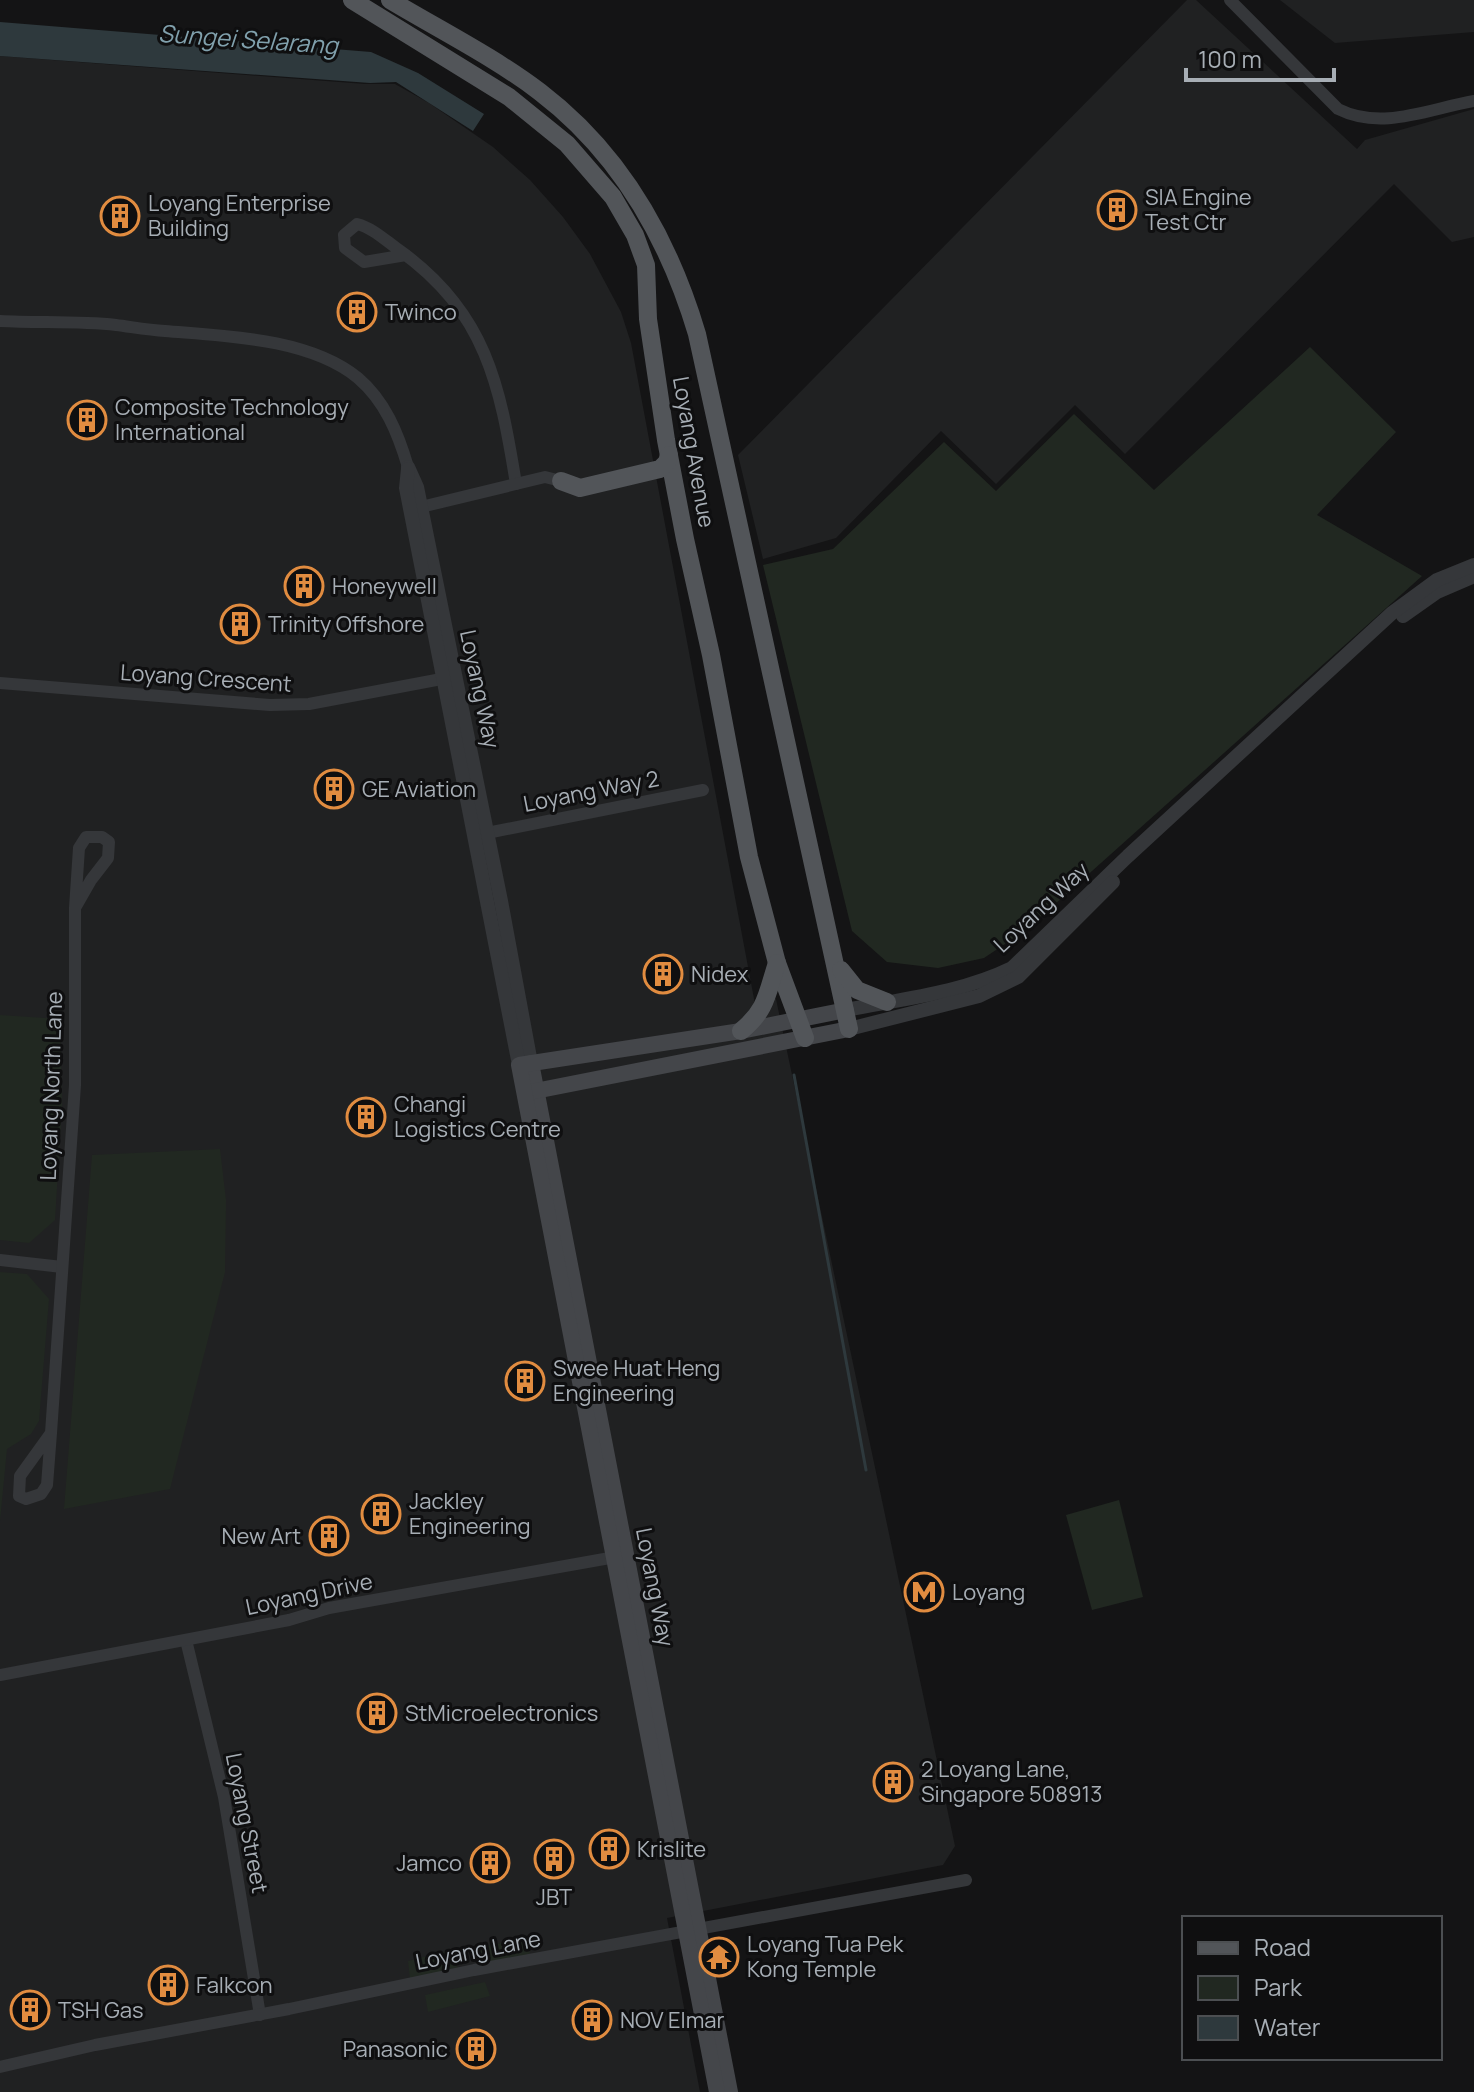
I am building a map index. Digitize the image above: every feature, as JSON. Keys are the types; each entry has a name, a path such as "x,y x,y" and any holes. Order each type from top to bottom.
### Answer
{"main road":[{"name":"Loyang Avenue","path":"352,0 509,97 567,144 613,197 635,235 646,265 648,319 669,455 749,857 777,963 805,1038"},
{"name":"Loyang Avenue","path":"390,0 541,93 615,167 664,244 687,299 697,334 849,1029"},
{"path":"561,481 580,488 660,469 669,455"},
{"path":"835,960 857,990 887,1002"},
{"path":"741,1031 755,1019 764,1005 777,963"},
{"name":"Loyang Way","path":"730,2092 692,1929 525,1064 741,1031 846,1010"},
{"name":"Loyang Way","path":"530,1092 849,1029"},
{"name":"Loyang Way","path":"692,1929 717,2092"}],"street":[{"path":"1230,0 1338,109 1353,117 1387,120 1474,101"},
{"path":"406,255 364,262 345,248 344,235 352,226 362,225 406,255 425,271 460,309 495,379 504,410 516,484"},
{"name":"Loyang Way","path":"0,321 114,325 221,336 280,345 320,356 356,376 387,412 417,487 417,513"},
{"name":"Loyang Way","path":"408,467 407,494 415,504 417,513 525,1064"},
{"path":"417,513 545,477 561,481"},
{"name":"Loyang Way","path":"846,1010 971,983 1012,968 1202,786 1392,613 1437,580 1474,565"},
{"name":"Loyang Way","path":"849,1029 979,996 1018,977 1112,883 1380,635 1437,592 1474,576"},
{"name":"Loyang Crescent","path":"0,683 270,705 309,704 450,677"},
{"name":"Loyang Way 2","path":"482,838 703,790"},
{"name":"Loyang North Lane","path":"51,1433 20,1476 19,1496 26,1499 41,1494 47,1485 51,1433 75,1085 75,908 79,848 86,837 102,837 109,842 108,858 75,908"},
{"path":"0,1260 62,1267"},
{"name":"Loyang Drive","path":"0,1675 289,1620 329,1608 620,1557"},
{"name":"Loyang Street","path":"186,1640 224,1797 260,2015"},
{"name":"Loyang Lane","path":"0,2067 95,2045 260,2015 474,1970 966,1880"}],"shaded area":[{"path":"1187,0 1196,0 1357,149 1365,140 1474,109 1474,237 1452,242 1394,184 1125,454 1075,405 996,484 941,431 836,538 763,559 738,455"},
{"path":"1280,0 1474,0 1474,32 1335,43"},
{"path":"0,56 395,84 429,103 493,147 530,180 590,254 621,312 631,343 755,1004 776,999 955,1846 943,1865 667,1918 700,2092 0,2092"}],"green space":[{"path":"1310,347 1396,432 1317,515 1422,576 1026,930 984,958 938,968 887,962 852,931 763,565 833,549 944,442 996,491 1074,414 1154,490"},
{"path":"0,1015 60,1019 62,1105 55,1220 29,1243 0,1240"},
{"path":"220,1149 226,1200 225,1272 170,1489 64,1509 92,1155"},
{"path":"0,1272 27,1274 49,1299 39,1421 31,1434 7,1449 0,1521"},
{"path":"1119,1500 1143,1597 1092,1610 1066,1515"},
{"path":"526,1938 530,1954 481,1965 478,1948"},
{"path":"454,1949 457,1968 410,1979 408,1961"},
{"path":"485,1982 490,1996 428,2012 425,1995"}],"water":[{"path":"0,22 371,52 418,73 484,114 473,131 396,82 370,83 0,56"}],"waterway":[{"path":"794,1075 866,1470"}],"place":[{"name":"SIA Engine Test Ctr","path":"1117,210"},
{"name":"Loyang Enterprise Building","path":"120,216"},
{"name":"Twinco","path":"357,312"},
{"name":"Composite Technology International","path":"87,420"},
{"name":"Honeywell","path":"304,586"},
{"name":"Trinity Offshore","path":"240,624"},
{"name":"GE Aviation","path":"334,789"},
{"name":"Nidex","path":"663,974"},
{"name":"Changi Logistics Centre","path":"366,1117"},
{"name":"Swee Huat Heng Engineering","path":"525,1381"},
{"name":"Jackley Engineering","path":"381,1514"},
{"name":"New Art","path":"329,1536"},
{"name":"Loyang","path":"924,1592"},
{"name":"StMicroelectronics","path":"377,1713"},
{"name":"2 Loyang Lane, Singapore 508913","path":"893,1782"},
{"name":"Krislite","path":"609,1849"},
{"name":"JBT","path":"554,1859"},
{"name":"Jamco","path":"490,1863"},
{"name":"Loyang Tua Pek Kong Temple","path":"719,1957"},
{"name":"Falkcon","path":"168,1985"},
{"name":"TSH Gas","path":"30,2010"},
{"name":"NOV Elmar","path":"592,2020"},
{"name":"Panasonic","path":"476,2049"}],"water label":[{"name":"Sungei Selarang","path":"248,40"}]}
